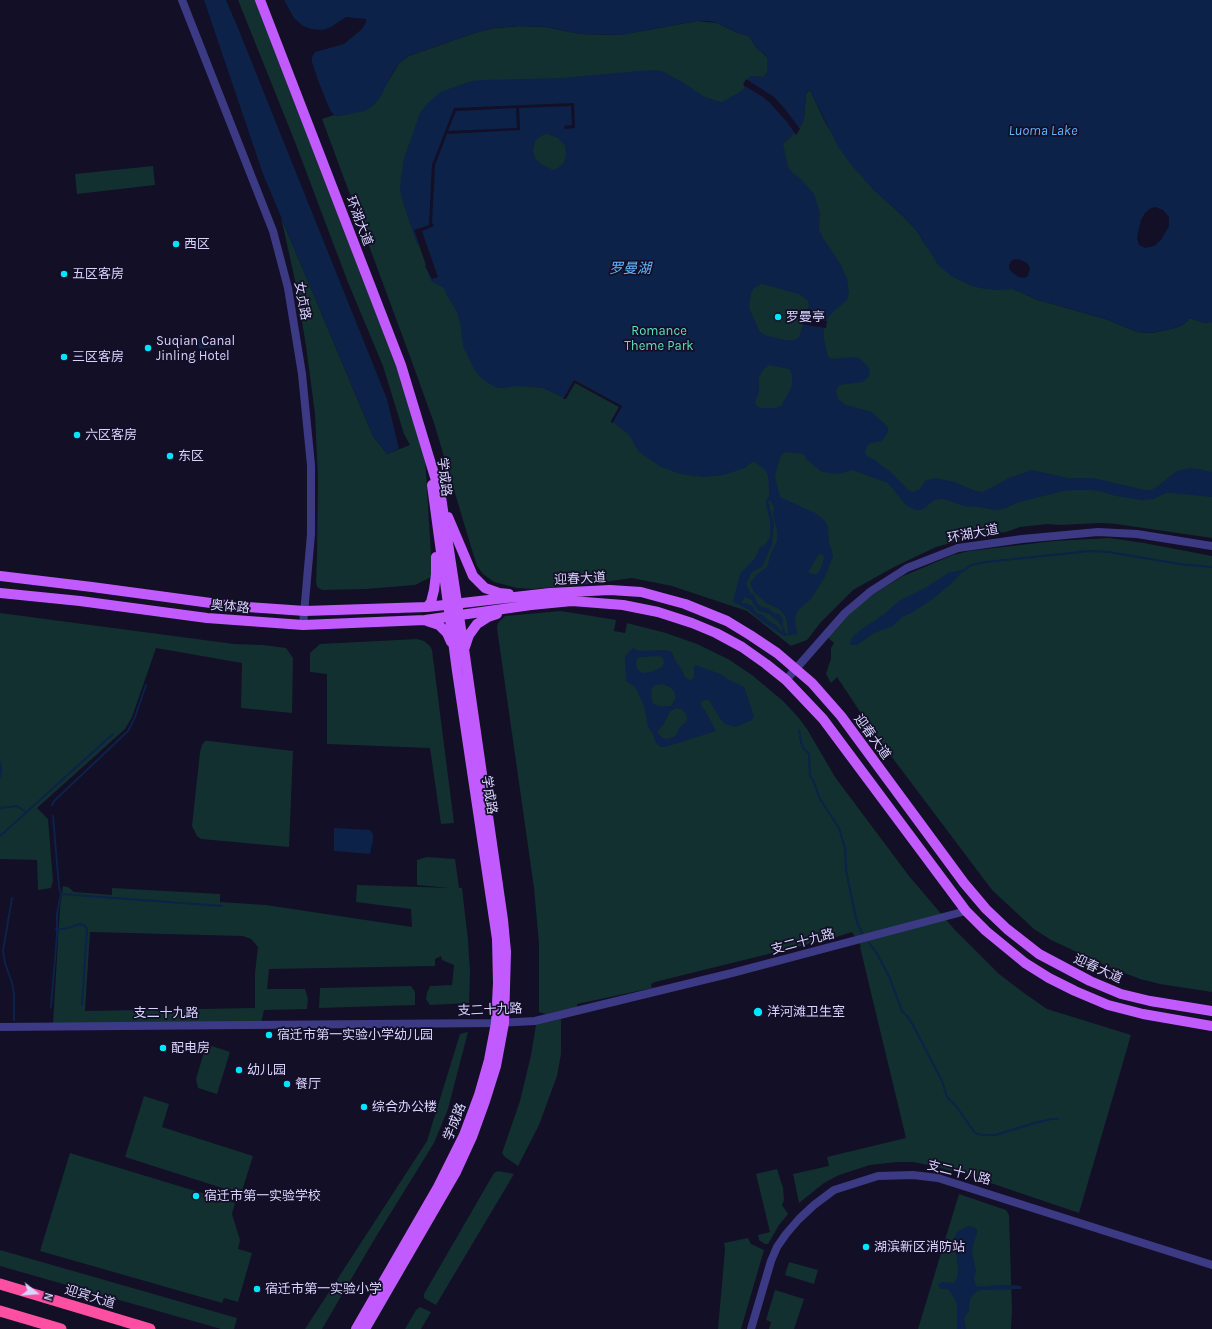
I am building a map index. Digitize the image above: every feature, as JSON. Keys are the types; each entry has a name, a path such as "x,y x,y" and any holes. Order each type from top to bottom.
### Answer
{"highway":[{"name":"迎宾大道","path":"0,1284 150,1329"},
{"path":"0,1311 61,1329"}],"main road":[{"name":"环湖大道","path":"260,0 401,365 427,453"},
{"name":"学成路","path":"365,1329 456,1172 472,1137 496,1066 506,952 503,920 464,648 455,617 437,496 427,453"},
{"path":"437,496 473,576 485,588 499,593 531,600"},
{"path":"427,607 431,602 436,574 437,496"},
{"name":"奥体路","path":"0,576 233,606 305,611 427,607 453,604"},
{"name":"迎春大道","path":"455,617 575,591 610,590 641,592 685,604 727,621 777,652 812,683 840,716 964,883 986,909 1007,929 1039,954 1090,981 1121,994 1150,1001 1212,1011"},
{"name":"奥体路","path":"0,593 207,618 303,625 425,620 455,617"},
{"path":"464,648 476,624 488,617 531,600"},
{"name":"迎春大道","path":"453,604 531,600 572,601 623,605 641,608 692,622 742,647 786,680 827,725 966,911 986,931 1025,963 1049,978 1108,1005 1143,1014 1212,1026"},
{"name":"学成路","path":"356,1329 438,1187 464,1136 479,1095 500,1023 497,939 454,648 455,617"},
{"path":"425,620 439,625 447,633 454,648"},
{"path":"742,647 750,635"},
{"path":"827,725 840,716"}],"street":[{"name":"女贞路","path":"182,0 273,231 288,288 302,374 311,465 311,534 303,625"},
{"name":"环湖大道","path":"786,680 845,613 871,591 907,568 958,548 1022,539 1098,532 1137,534 1212,546"},
{"name":"支二十九路","path":"0,1027 500,1023 535,1021 732,972 966,911"},
{"name":"支二十八路","path":"751,1329 771,1261 777,1247 786,1234 814,1205 834,1190 878,1176 913,1175 938,1178 1212,1265"}],"green space":[{"path":"238,0 255,0 397,368 425,456 432,571 431,577 415,585 366,589 322,590 317,587 318,479 315,414 296,285 281,217 373,436 387,454 410,445 404,434 383,366 347,280 295,142"},
{"name":"Romance Theme Park","path":"697,21 717,23 749,36 755,46 768,58 767,72 762,78 801,126 804,118 806,94 809,90 826,124 873,189 917,231 926,246 1007,289 1013,289 1038,300 1106,319 1137,332 1152,333 1175,328 1183,325 1190,318 1204,323 1212,322 1212,538 1101,523 1059,525 1048,524 1020,527 1006,532 977,536 936,547 894,567 853,590 821,622 807,640 791,646 747,611 672,586 632,578 590,584 532,589 517,588 494,582 483,574 477,566 434,423 322,119 334,115 339,116 387,83 399,63 409,56 474,33 494,28 520,26 545,27 580,34 620,35"},
{"path":"153,166 155,185 77,194 75,174"},
{"path":"1109,538 1212,556 1212,992 1160,984 1140,979 1109,967 1051,940 1034,929 992,890 876,736 837,677 831,683 826,674 831,660 831,648 834,643 827,637 855,608 875,593 903,576 953,555 969,551 1054,541"},
{"path":"561,611 616,620 614,631 625,633 627,623 666,633 697,644 728,659 752,675 783,701 798,717 807,729 835,777 909,876 954,929 999,974 1047,1009 1131,1035 1079,1213 970,1176 913,1162 870,1165 839,1175 824,1183 799,1203 793,1174 829,1166 827,1157 906,1138 860,947 861,946 852,932 655,982 651,984 652,988 577,1004 577,1007 546,1014 539,1012 539,944 534,888 497,628 498,623 505,616"},
{"path":"0,613 234,644 263,645 286,648 293,658 292,713 241,708 242,663 156,648 132,717 125,729 37,808 48,819 53,881 51,888 38,890 37,860 0,859"},
{"path":"417,639 424,641 432,650 454,823 441,824 430,748 327,744 327,674 310,672 310,653 320,644"},
{"path":"205,741 293,751 289,847 201,839 197,836 192,826 200,752"},
{"path":"427,857 455,859 459,888 462,888 468,940 470,972 469,1003 430,1005 426,999 430,986 452,985 454,965 442,960 441,956 435,959 435,966 269,969 267,989 305,989 308,999 307,1009 264,1010 261,1024 53,1023 60,908 63,886 68,887 74,892 112,895 112,888 220,894 220,902 266,905 412,927 411,909 356,902 357,885 451,888 417,885 417,860","holes":["90,932 243,936 251,939 258,947 255,973 255,1008 85,1011"]},
{"path":"411,986 415,992 415,1005 319,1008 320,988"},
{"path":"561,1019 561,1054 557,1076 539,1125 518,1166 505,1157 502,1153 520,1101 531,1055 536,1025"},
{"path":"468,1032 448,1109 434,1143 374,1240 322,1329 305,1329 427,1141 460,1034"},
{"path":"212,1046 230,1052 217,1094 198,1088 196,1079 204,1052"},
{"path":"144,1096 169,1104 162,1127 253,1156 241,1194 125,1157"},
{"path":"70,1153 235,1203 232,1214 240,1240 238,1249 252,1253 238,1302 224,1298 222,1303 40,1251"},
{"path":"777,1169 783,1188 784,1200 782,1205 788,1214 779,1225 768,1244 765,1244 759,1240 758,1235 770,1232 756,1174"},
{"path":"498,1171 514,1174 436,1305 424,1298 424,1294 494,1173"},
{"path":"959,1194 1006,1210 1009,1215 1012,1311 1011,1329 918,1329"},
{"path":"748,1238 751,1244 764,1250 741,1329 718,1329 725,1250 724,1243"},
{"path":"0,1250 237,1318 234,1329 221,1329 0,1266"},
{"path":"789,1262 818,1270 814,1284 785,1275"},
{"path":"775,1290 804,1299 794,1329 769,1329 771,1322 766,1320"},
{"path":"420,1307 431,1312 421,1329 405,1329 416,1310"}],"water":[{"path":"204,0 226,0 387,399 399,449 387,454 373,436 263,174"},
{"path":"284,0 1212,0 1212,322 1204,323 1190,318 1183,325 1171,329 1152,333 1137,332 1106,319 1038,300 1013,289 985,289 972,286 951,276 938,265 917,231 873,189 853,167 838,147 809,90 806,94 804,118 801,126 783,144 788,167 814,194 820,212 819,229 823,238 840,263 847,279 849,292 847,300 830,315 827,319 824,330 824,340 828,356 833,359 851,357 859,358 868,366 870,371 869,376 863,382 839,385 836,391 837,396 839,400 846,405 872,412 888,427 888,432 882,441 871,443 867,446 865,453 867,456 877,461 892,473 908,490 913,492 920,489 925,481 936,478 954,482 976,491 983,492 1009,478 1032,470 1068,478 1093,478 1145,490 1151,490 1177,471 1189,468 1212,472 1212,497 1166,493 1154,499 1142,500 1091,490 1073,490 1063,491 1020,502 1003,509 995,510 973,506 967,507 944,499 934,500 925,508 915,510 906,505 888,483 852,470 839,474 822,472 807,460 803,454 786,452 781,455 775,476 780,497 817,514 825,521 828,527 829,544 833,556 825,577 811,599 798,610 795,618 797,634 784,636 759,619 749,610 733,602 740,574 755,558 760,547 764,546 770,537 770,520 766,505 766,500 769,496 769,487 768,476 765,470 755,462 751,463 745,468 724,475 703,477 680,474 659,466 638,451 630,436 613,422 621,406 574,380 564,398 543,388 517,386 501,388 495,387 482,379 475,371 463,346 460,322 457,312 444,288 431,281 426,267 432,279 438,277 421,228 414,231 419,244 417,244 403,203 400,189 404,158 420,113 440,92 472,81 562,78 651,70 662,71 684,83 703,96 722,102 743,90 748,78 751,76 764,77 767,72 767,56 757,49 749,36 717,23 708,21 697,21 621,35 580,34 545,27 520,26 494,28 474,33 409,56 399,63 381,96 374,105 365,111 339,116 334,115 330,110 319,83 312,62 312,57 315,52 344,44 362,29 366,19 346,17 331,27 323,30 311,29 303,26 294,18","holes":["547,134 558,138 565,146 566,155 564,162 558,168 553,170 541,164 535,158 533,151 535,141 541,136","1155,207 1163,210 1169,217 1169,226 1161,240 1154,246 1145,248 1139,245 1137,238 1141,220 1149,209","1015,259 1027,263 1030,268 1028,276 1024,278 1019,277 1009,269 1011,261","762,284 799,294 808,301 809,305 799,337 794,340 787,340 767,336 760,332 749,308 751,294 754,288","769,365 789,369 792,374 791,388 781,406 775,408 761,408 757,406 755,402 759,392 759,378 762,371","770,500 774,508 773,514 777,531 777,541 771,553 767,567 756,575 750,583 757,595 766,603 779,609 785,616 788,634 786,634 780,614 774,613 768,608 762,607 757,603 754,594 751,594 746,584 752,572 762,567 772,545 774,523 768,501","820,554 823,555 824,559 817,574 811,574 808,572 817,557","744,597 752,600 753,604 759,611 770,614 777,620 783,630 781,631 763,615 756,613 753,607 747,603 742,603"]},
{"path":"224,336 225,346 199,349 197,339"},
{"path":"965,569 952,583 934,598 913,612 902,617 893,626 874,633 857,645 850,645 851,639 859,631 883,615 899,601 927,587 948,573"},
{"path":"633,648 639,651 664,650 672,652 676,662 683,671 684,676 688,679 691,680 694,677 694,666 696,665 723,675 727,679 744,687 754,716 752,720 736,727 725,724 709,700 705,700 701,702 701,706 705,710 716,731 665,747 660,747 656,743 652,732 648,727 644,706 635,687 626,681 625,656","holes":["659,656 663,658 664,663 662,667 651,672 643,673 637,669 637,658","663,684 671,688 675,693 675,699 671,706 660,706 654,704 652,701 651,690 655,685","677,708 682,710 686,714 687,719 679,728 677,734 668,739 663,738 657,732 664,724 670,711"]},
{"path":"334,828 370,830 373,834 373,840 370,854 334,851"},
{"path":"968,1226 978,1230 972,1252 976,1271 974,1279 976,1286 1010,1285 1021,1286 1022,1289 982,1290 976,1292 970,1299 969,1311 964,1318 966,1329 957,1329 957,1304 950,1291 947,1289 941,1289 938,1285 942,1282 954,1283 957,1278 958,1269 954,1237 957,1232"}],"pier":[{"path":"746,79 774,97 785,109 800,129 796,135 787,122 770,103 743,85"},
{"path":"574,103 575,128 565,129 564,126 572,125 571,106 519,108 520,130 447,134 435,165 432,223 434,226 422,231 438,277 432,279 425,266 426,265 414,230 429,225 432,165 454,108","holes":["516,108 517,128 448,131 456,111"]},
{"path":"803,317 827,321 826,328 801,324"},
{"path":"574,380 622,406 612,424 611,421 619,407 575,383 566,399 563,399"}],"waterway":[{"path":"963,571 971,565 986,562 1090,551 1109,552 1179,564 1212,567"},
{"path":"52,805 54,801 128,731 135,717 146,685"},
{"path":"799,730 803,748 809,754 810,776 820,799 839,828 845,848 846,870 854,909 857,922 863,935"},
{"path":"0,836 113,734"},
{"path":"0,762 0,777"},
{"path":"0,808 17,806 26,812"},
{"path":"53,816 59,887 61,894 222,906"},
{"path":"51,1007 57,935 57,914 61,894"},
{"path":"12,898 3,951 14,994 14,1020"},
{"path":"56,929 64,929 80,924 85,926 87,929 82,1005"},
{"path":"869,943 876,952 889,976 902,1011 913,1025 942,1081 947,1097 956,1106 975,1133 982,1135 995,1135 1035,1123 1058,1119"}],"place":[{"name":"西区","path":"176,244"},
{"name":"五区客房","path":"64,274"},
{"name":"罗曼亭","path":"778,317"},
{"name":"Suqian Canal Jinling Hotel","path":"148,348"},
{"name":"三区客房","path":"64,357"},
{"name":"六区客房","path":"77,435"},
{"name":"东区","path":"170,456"},
{"name":"洋河滩卫生室","path":"758,1012"},
{"name":"宿迁市第一实验小学幼儿园","path":"269,1035"},
{"name":"配电房","path":"163,1048"},
{"name":"幼儿园","path":"239,1070"},
{"name":"餐厅","path":"287,1084"},
{"name":"综合办公楼","path":"364,1107"},
{"name":"宿迁市第一实验学校","path":"196,1196"},
{"name":"湖滨新区消防站","path":"866,1247"},
{"name":"宿迁市第一实验小学","path":"257,1289"}],"water label":[{"name":"Luoma Lake","path":"1043,131"},
{"name":"罗曼湖","path":"630,269"}]}
